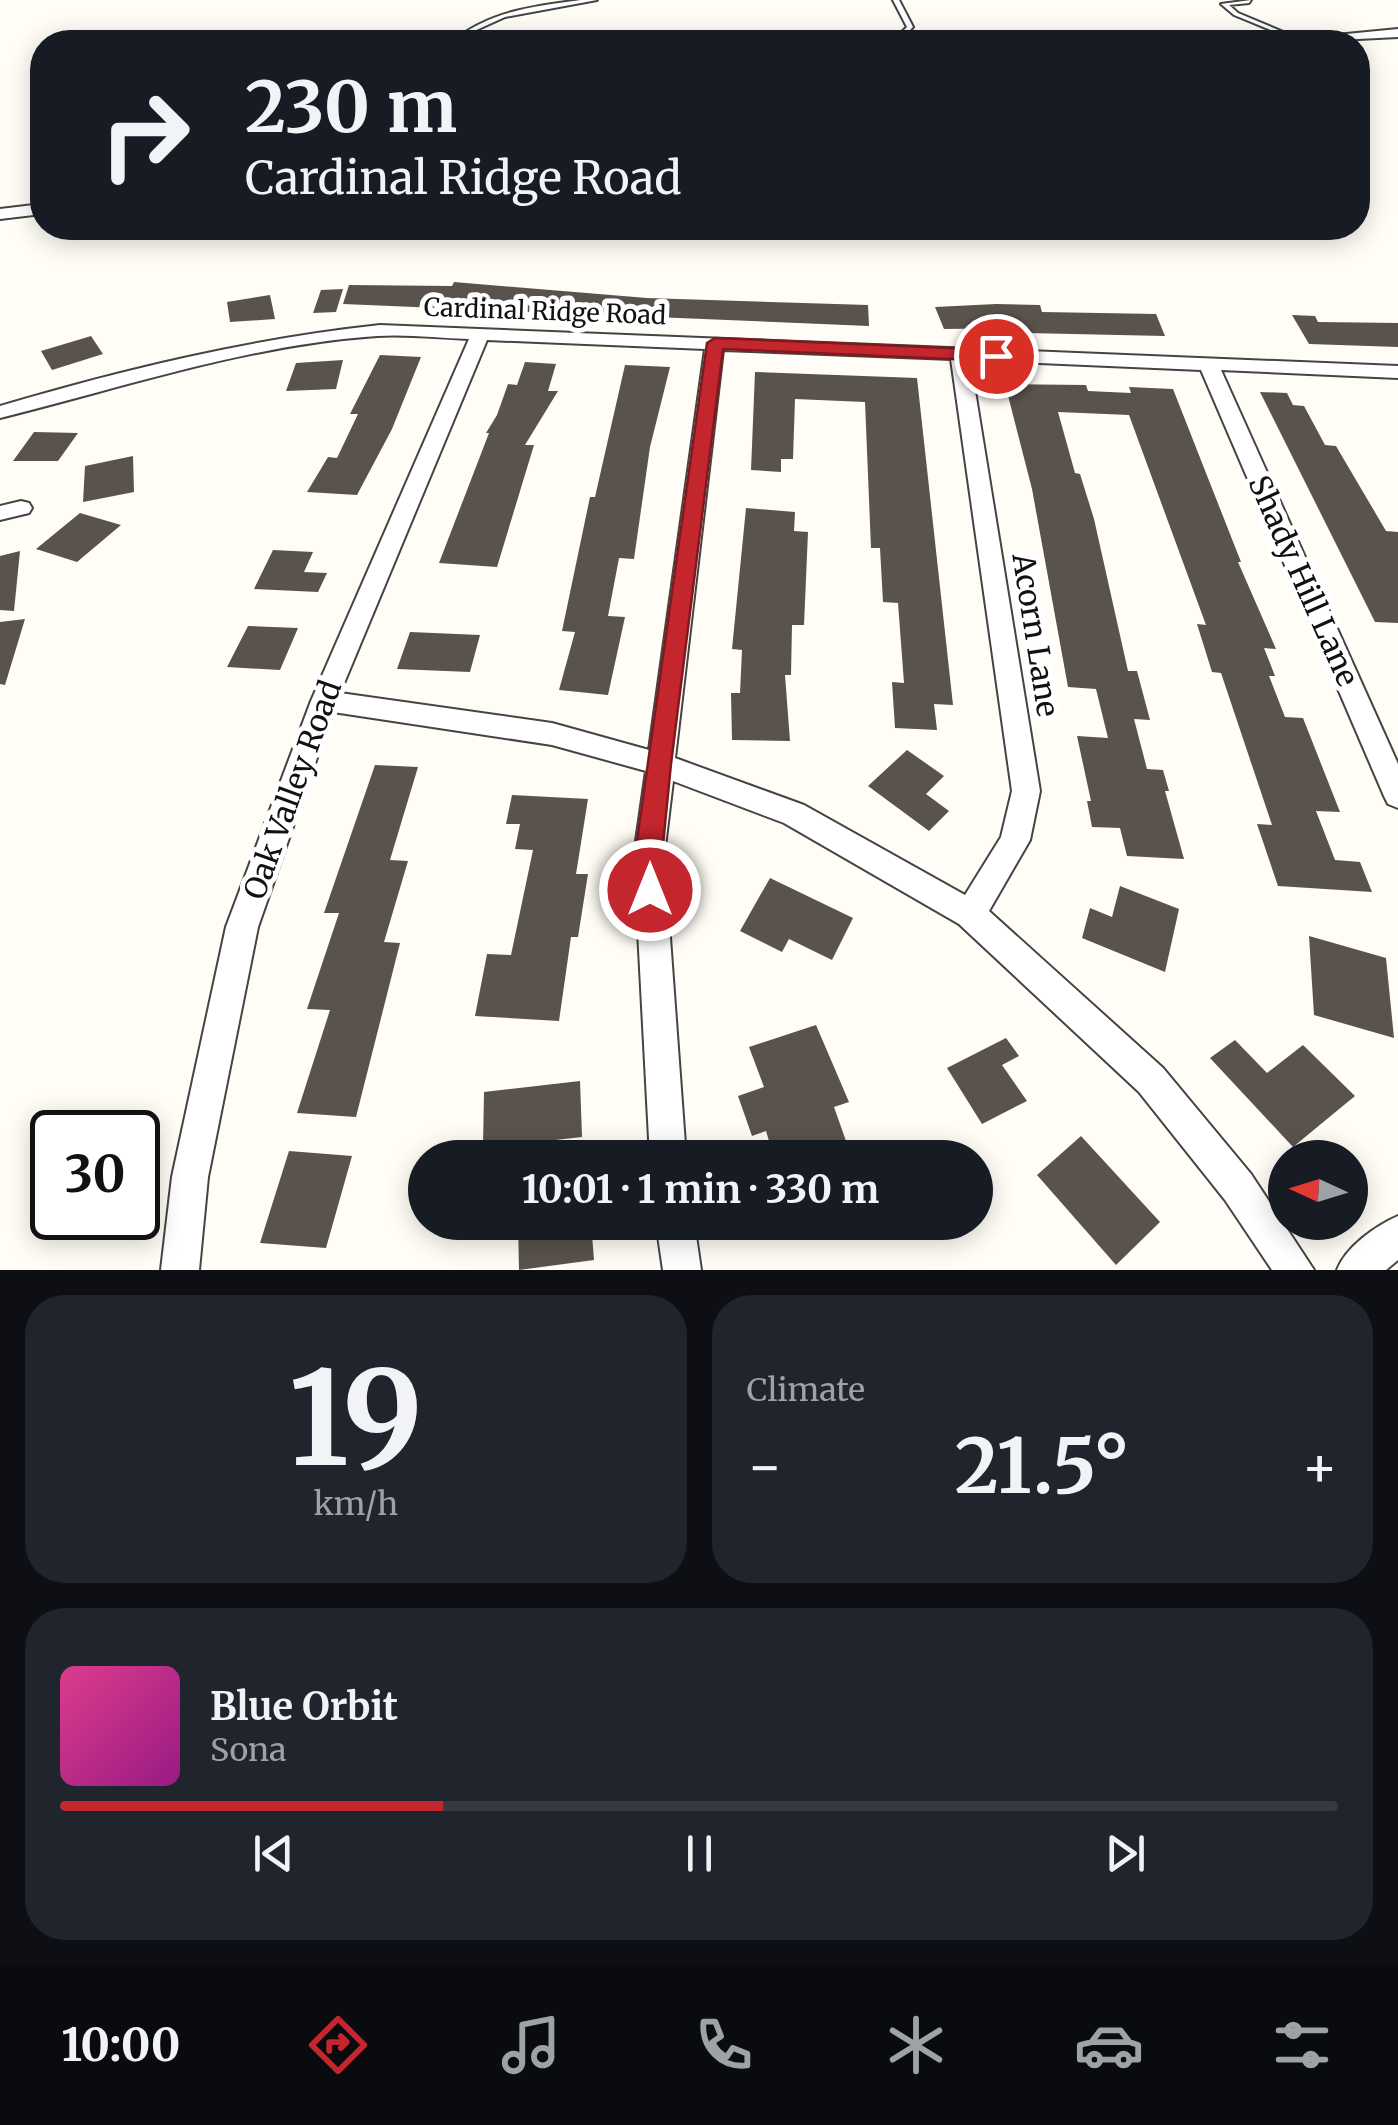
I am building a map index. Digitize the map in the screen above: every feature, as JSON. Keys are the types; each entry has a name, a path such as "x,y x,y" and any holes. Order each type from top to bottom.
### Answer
{"street":[{"path":"1370,35 1398,32"},
{"path":"0,214 30,210"},
{"name":"Cardinal Ridge Road","path":"0,412 142,369 296,338 380,330 1398,372"},
{"name":"Oak Valley Road","path":"180,1270 190,1177 242,927 324,700 481,333"},
{"path":"667,1140 648,855 715,343"},
{"name":"Acorn Lane","path":"960,354 1026,791 1014,840 970,914"},
{"name":"Shady Hill Lane","path":"1209,365 1398,796"},
{"path":"324,700 552,734 658,764 794,814 970,914 1150,1080 1238,1187 1294,1270"},
{"path":"1356,1270 1398,1235"},
{"path":"677,1240 682,1270"}],"lane":[{"path":"469,30 510,12 594,0"},
{"path":"896,0 910,27 907,30"},
{"path":"1248,1 1224,4 1236,14 1275,30"}],"building":[{"path":"454,282 647,298 868,305 869,326 343,304 349,285 452,286"},
{"path":"343,289 336,312 313,313 321,290"},
{"path":"270,295 275,319 230,322 227,302"},
{"path":"1040,305 1042,312 1156,314 1165,336 1026,333 1025,328 944,329 935,307"},
{"path":"1292,315 1315,316 1318,322 1398,323 1398,347 1309,344"},
{"path":"91,336 103,354 52,370 41,351"},
{"path":"380,355 421,357 392,429 357,495 307,492 328,457 337,458 358,414 350,414"},
{"path":"343,360 336,389 286,391 296,363"},
{"path":"525,362 556,364 548,391 558,391 525,445 534,445 497,567 439,563 486,433 508,384 517,385"},
{"path":"625,365 670,367 650,447 634,559 619,558 608,616 625,617 608,695 559,690 575,632 562,631 590,497 595,497"},
{"path":"755,372 917,378 953,705 934,704 937,730 895,728 892,682 904,683 898,603 883,602 880,548 871,548 865,402 795,399 793,459 781,459 781,472 751,470"},
{"path":"1005,384 1086,385 1088,391 1131,393 1129,387 1173,389 1238,562 1276,649 1264,648 1275,676 1269,676 1285,717 1303,718 1340,812 1316,811 1335,860 1360,862 1372,892 1278,886 1257,824 1272,825 1221,673 1212,672 1197,624 1206,625 1129,415 1058,412 1075,473 1080,474 1094,519 1128,671 1137,671 1150,720 1134,719 1147,769 1163,770 1184,859 1127,856 1120,828 1092,827 1087,801 1091,801 1077,736 1108,738 1096,689 1068,687 1032,489"},
{"path":"1260,392 1287,393 1293,405 1304,406 1325,445 1336,446 1386,531 1398,532 1398,623 1375,622"},
{"path":"34,432 78,433 58,461 13,461"},
{"path":"133,456 134,492 83,502 85,466"},
{"path":"746,508 795,512 794,531 808,532 804,625 792,625 791,675 785,675 790,741 732,740 731,693 740,693 742,650 732,649"},
{"path":"80,513 121,525 77,562 36,549"},
{"path":"273,550 313,552 304,572 327,573 318,592 254,589"},
{"path":"20,551 14,611 0,610 0,556"},
{"path":"25,619 5,685 0,684 0,622"},
{"path":"248,626 298,628 280,670 227,667"},
{"path":"410,632 480,635 470,672 397,669"},
{"path":"907,750 944,776 926,794 949,811 929,831 868,786"},
{"path":"375,765 418,767 390,860 408,861 384,942 400,943 356,1117 297,1113 330,1010 307,1009 339,913 324,913"},
{"path":"512,795 588,799 576,874 588,874 578,937 571,937 559,1021 475,1016 487,954 511,955 533,850 515,849 520,824 506,824"},
{"path":"770,878 853,918 832,960 789,939 782,952 740,931"},
{"path":"1120,886 1179,909 1165,972 1082,938 1090,908 1112,917"},
{"path":"1309,936 1386,958 1394,1038 1314,1015"},
{"path":"816,1025 849,1102 834,1107 846,1140 769,1140 766,1131 752,1136 738,1096 764,1087 749,1047"},
{"path":"1006,1038 1019,1056 1002,1065 1027,1101 982,1124 947,1068"},
{"path":"1235,1040 1267,1073 1303,1045 1355,1096 1302,1140 1286,1140 1210,1058"},
{"path":"580,1081 582,1137 483,1140 484,1092"},
{"path":"1081,1136 1160,1222 1116,1265 1037,1175"},
{"path":"289,1151 352,1156 326,1248 260,1243"},
{"path":"518,1240 592,1240 594,1260 519,1270"}],"route":[{"path":"650,890 648,855 658,764 715,343 996,356"}]}
